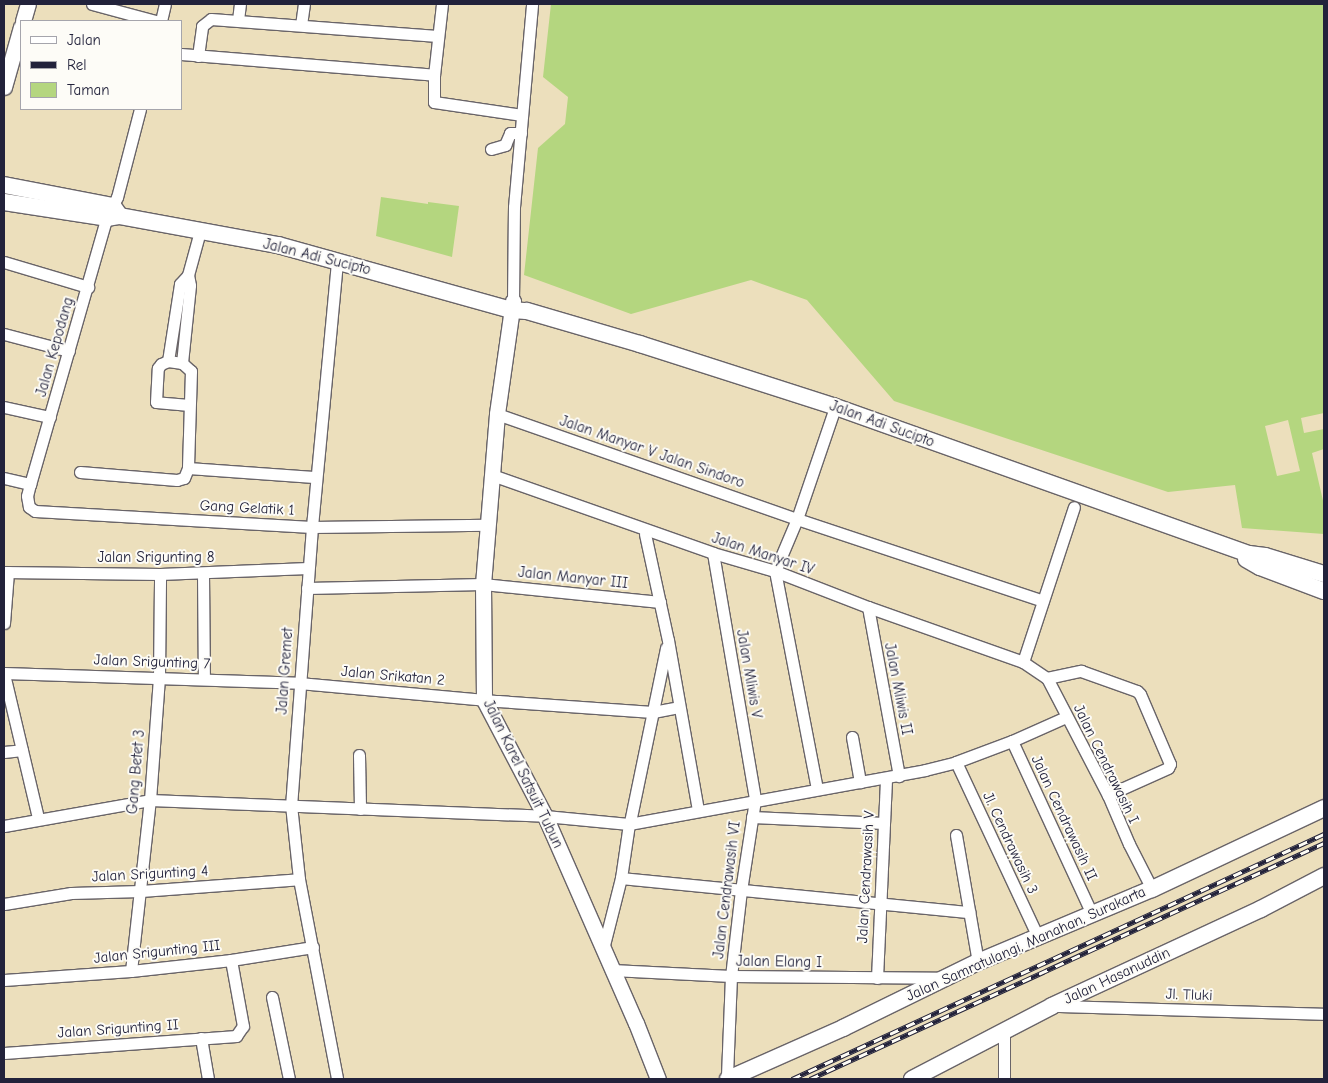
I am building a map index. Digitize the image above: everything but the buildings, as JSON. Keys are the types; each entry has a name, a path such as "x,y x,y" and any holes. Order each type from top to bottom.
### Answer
{"main road":[{"name":"Jalan Adi Sucipto","path":"4,185 113,213 278,245 337,262 512,305 640,344 833,406 1251,557 1260,567 1324,591"},
{"name":"Jalan Adi Sucipto","path":"4,202 113,213"},
{"name":"Jalan Adi Sucipto","path":"512,305 524,318 633,348 833,413 1251,557 1264,556 1324,574"},
{"path":"1251,557 1324,582"},
{"name":"Jalan Samratulangi, Manahan, Surakarta","path":"727,1077 978,962 1152,889 1324,808"},
{"name":"Jalan Hasanuddin","path":"912,1079 1052,1006 1261,909 1324,876"}],"street":[{"path":"23,20 28,4"},
{"path":"92,4 151,20"},
{"path":"161,20 165,4"},
{"path":"238,20 240,4"},
{"path":"301,25 304,4"},
{"path":"442,4 432,98 436,104 522,115"},
{"path":"512,305 514,207 532,4"},
{"path":"198,56 202,26 214,19 438,36"},
{"path":"4,87 18,51 20,35"},
{"path":"182,54 434,75"},
{"name":"Jalan Kepodang","path":"30,484 88,287 113,213 140,110"},
{"path":"491,149 505,146 510,133 521,133"},
{"path":"168,362 180,284 188,275 200,231"},
{"path":"4,262 88,287"},
{"name":"Jalan Gremet","path":"337,262 308,568 291,806 300,879 337,1079"},
{"path":"182,363 190,285 188,275"},
{"name":"Jalan Karel Satsuit Tubun","path":"512,305 497,414 483,584 484,700 545,816 658,1079"},
{"path":"4,334 69,351"},
{"path":"80,472 177,480 184,478 188,468 189,405 192,373 182,363 168,362 158,368 156,401 159,404 189,405"},
{"path":"4,407 50,417"},
{"path":"817,789 775,571 797,519 833,413"},
{"name":"Jalan Manyar V Jalan Sindoro","path":"497,414 797,519 1043,601"},
{"path":"188,468 314,477"},
{"name":"Jalan Manyar IV","path":"492,475 713,553 775,571 868,607 1023,662"},
{"path":"4,478 30,484"},
{"name":"Gang Gelatik 1","path":"30,484 27,504 35,511 312,527 488,525"},
{"path":"1074,507 1023,662 1047,678 1081,671 1137,691 1140,694 1170,764 1168,768 1108,795"},
{"path":"645,534 668,640 698,810"},
{"name":"Jalan Mliwis V","path":"713,553 755,800"},
{"name":"Jalan Srigunting 8","path":"6,572 160,574 308,568"},
{"path":"4,623 6,572"},
{"path":"203,573 204,679"},
{"name":"Gang Betet 3","path":"131,971 150,800 159,677 160,574"},
{"name":"Jalan Manyar III","path":"307,588 483,584 660,602"},
{"name":"Jalan Mliwis II","path":"868,607 900,776"},
{"path":"603,949 621,878 630,823 668,640"},
{"path":"4,674 38,818"},
{"name":"Jalan Srigunting 7","path":"4,674 159,677 299,683"},
{"name":"Jalan Cendrawasih I","path":"1047,678 1108,795 1129,844 1152,889"},
{"name":"Jalan Srikatan 2","path":"299,683 484,700 653,712 679,707"},
{"path":"4,826 38,818 150,800 545,816 630,823 900,776 956,762 1012,741 1066,717"},
{"path":"852,737 860,782"},
{"name":"Jalan Cendrawasih II","path":"1012,741 1089,908"},
{"path":"4,752 22,750"},
{"path":"359,755 360,809"},
{"name":"Jl. Cendrawasih 3","path":"956,762 1038,937"},
{"name":"Jalan Cendrawasih V","path":"877,978 886,778"},
{"name":"Jalan Cendrawasih VI","path":"727,1077 731,976 741,890 755,800"},
{"path":"752,817 884,822"},
{"path":"956,835 978,962"},
{"path":"621,878 969,912"},
{"name":"Jalan Srigunting 4","path":"4,904 71,893 141,891 300,879"},
{"name":"Jalan Srigunting III","path":"4,980 131,971 231,960 312,947"},
{"name":"Jalan Srigunting II","path":"4,1054 236,1036 243,1026 231,960"},
{"name":"Jalan Elang I","path":"612,970 731,976 946,978"},
{"path":"272,997 287,1079"},
{"name":"Jl. Tluki","path":"1052,1006 1324,1014"},
{"path":"1004,1032 1004,1079"},
{"path":"201,1038 208,1079"}],"green space":[{"path":"551,4 1324,4 1324,413 1301,418 1304,433 1324,429 1324,449 1312,453 1324,505 1324,534 1242,528 1235,485 1168,492 894,401 807,300 751,280 631,314 524,275 538,148 565,124 568,97 543,77","holes":["1288,420 1300,471 1277,476 1265,426"]},
{"path":"381,197 428,204 428,202 459,206 452,257 376,236"}],"railway":[{"path":"792,1079 1324,834"},
{"path":"810,1079 1324,843"}]}
